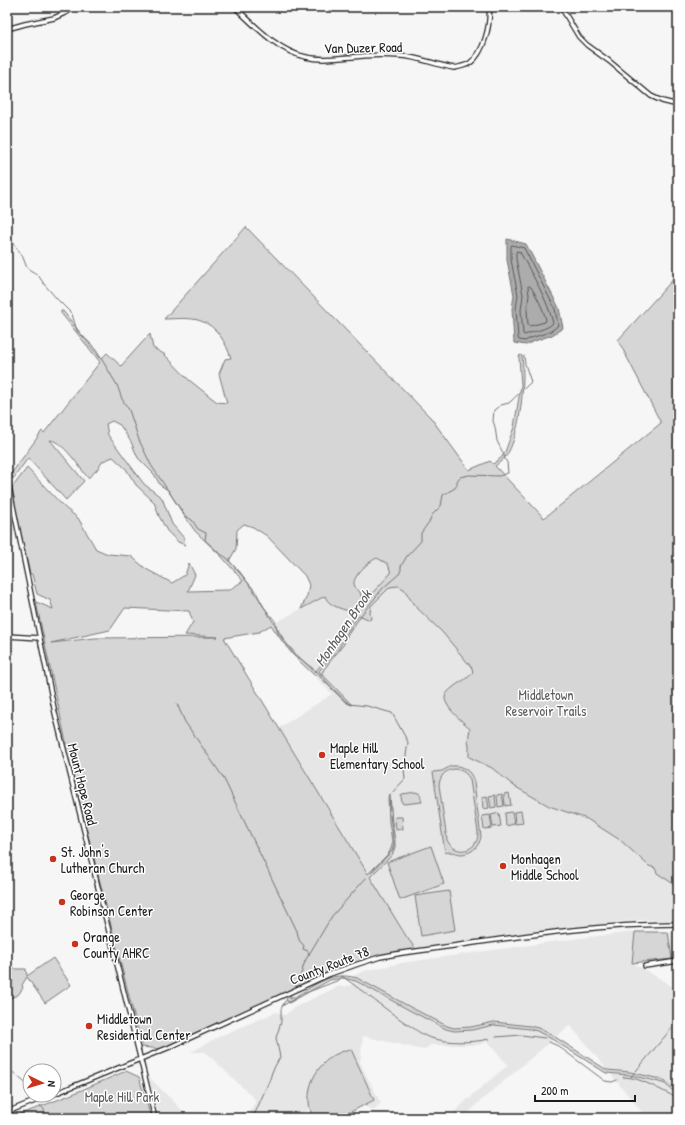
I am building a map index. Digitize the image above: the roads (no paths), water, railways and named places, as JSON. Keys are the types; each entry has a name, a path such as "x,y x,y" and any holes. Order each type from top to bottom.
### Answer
{"street":[{"path":"7,30 25,24 54,18 74,7"},
{"name":"Van Duzer Road","path":"235,7 275,42 293,53 308,58 320,59 367,56 400,56 454,68 467,65 477,56 484,42 487,30 489,7"},
{"path":"561,7 579,37 587,45 651,96 662,101 678,105"},
{"name":"Mount Hope Road","path":"7,476 55,713 155,1118"},
{"path":"7,636 40,638"},
{"name":"County Route 78","path":"62,1091 140,1060 330,974 380,958 402,953 547,933 641,925 678,924"},
{"path":"645,966 678,961"},
{"path":"7,1112 30,1103"}],"water":[{"path":"507,239 526,244 559,308 563,328 552,335 526,345 514,343 512,309 514,295 507,260"}],"waterway":[{"path":"7,237 22,255 27,268 38,275 57,299 72,314 77,331 98,353 117,385 122,399 129,410 139,440 151,465 185,516 192,520 198,529 206,533 205,540 227,558 256,592 263,606 275,621 278,633 293,653 321,675"},
{"name":"Monhagen Brook","path":"390,810 389,796 405,779 404,769 408,742 392,713 367,706 349,704 321,675 344,644 345,639 362,614 383,588 399,574 401,566 407,556 421,541 421,533 432,515 441,506 443,495 455,488 460,477 469,475 499,476 508,473 507,462 497,441 493,421 494,410 501,405 509,403 531,382 524,356"},
{"path":"177,704 185,722 223,777 297,931 299,940 304,946 303,949 308,951 309,955"},
{"name":"Monhagen Brook","path":"371,873 392,851 394,845 390,815"},
{"name":"Monhagen Brook","path":"295,984 301,974 305,961 332,916 366,878"},
{"path":"282,1006 303,994 339,980 342,976 399,1018 428,1037 438,1040 460,1042 489,1039"},
{"name":"Monhagen Brook","path":"253,1118 272,1072 280,1057 276,1038 281,1022 281,1009 285,1001"},
{"path":"631,1077 671,1029 678,1024"},
{"path":"496,1037 521,1035 545,1038"},
{"path":"549,1042 558,1046 605,1081 612,1082 617,1080"},
{"path":"7,1066 22,1080"},
{"path":"623,1077 637,1079 678,1098"},
{"path":"40,1105 48,1118"}],"place":[{"name":"Maple Hill Elementary School","path":"322,755"},
{"name":"St. John's Lutheran Church","path":"53,859"},
{"name":"Monhagen Middle School","path":"503,866"},
{"name":"George Robinson Center","path":"62,902"},
{"name":"Orange County AHRC","path":"75,944"},
{"name":"Middletown Residential Center","path":"89,1026"}],"park label":[{"name":"Middletown Reservoir Trails","path":"546,702"},
{"name":"Maple Hill Park","path":"122,1096"}]}
